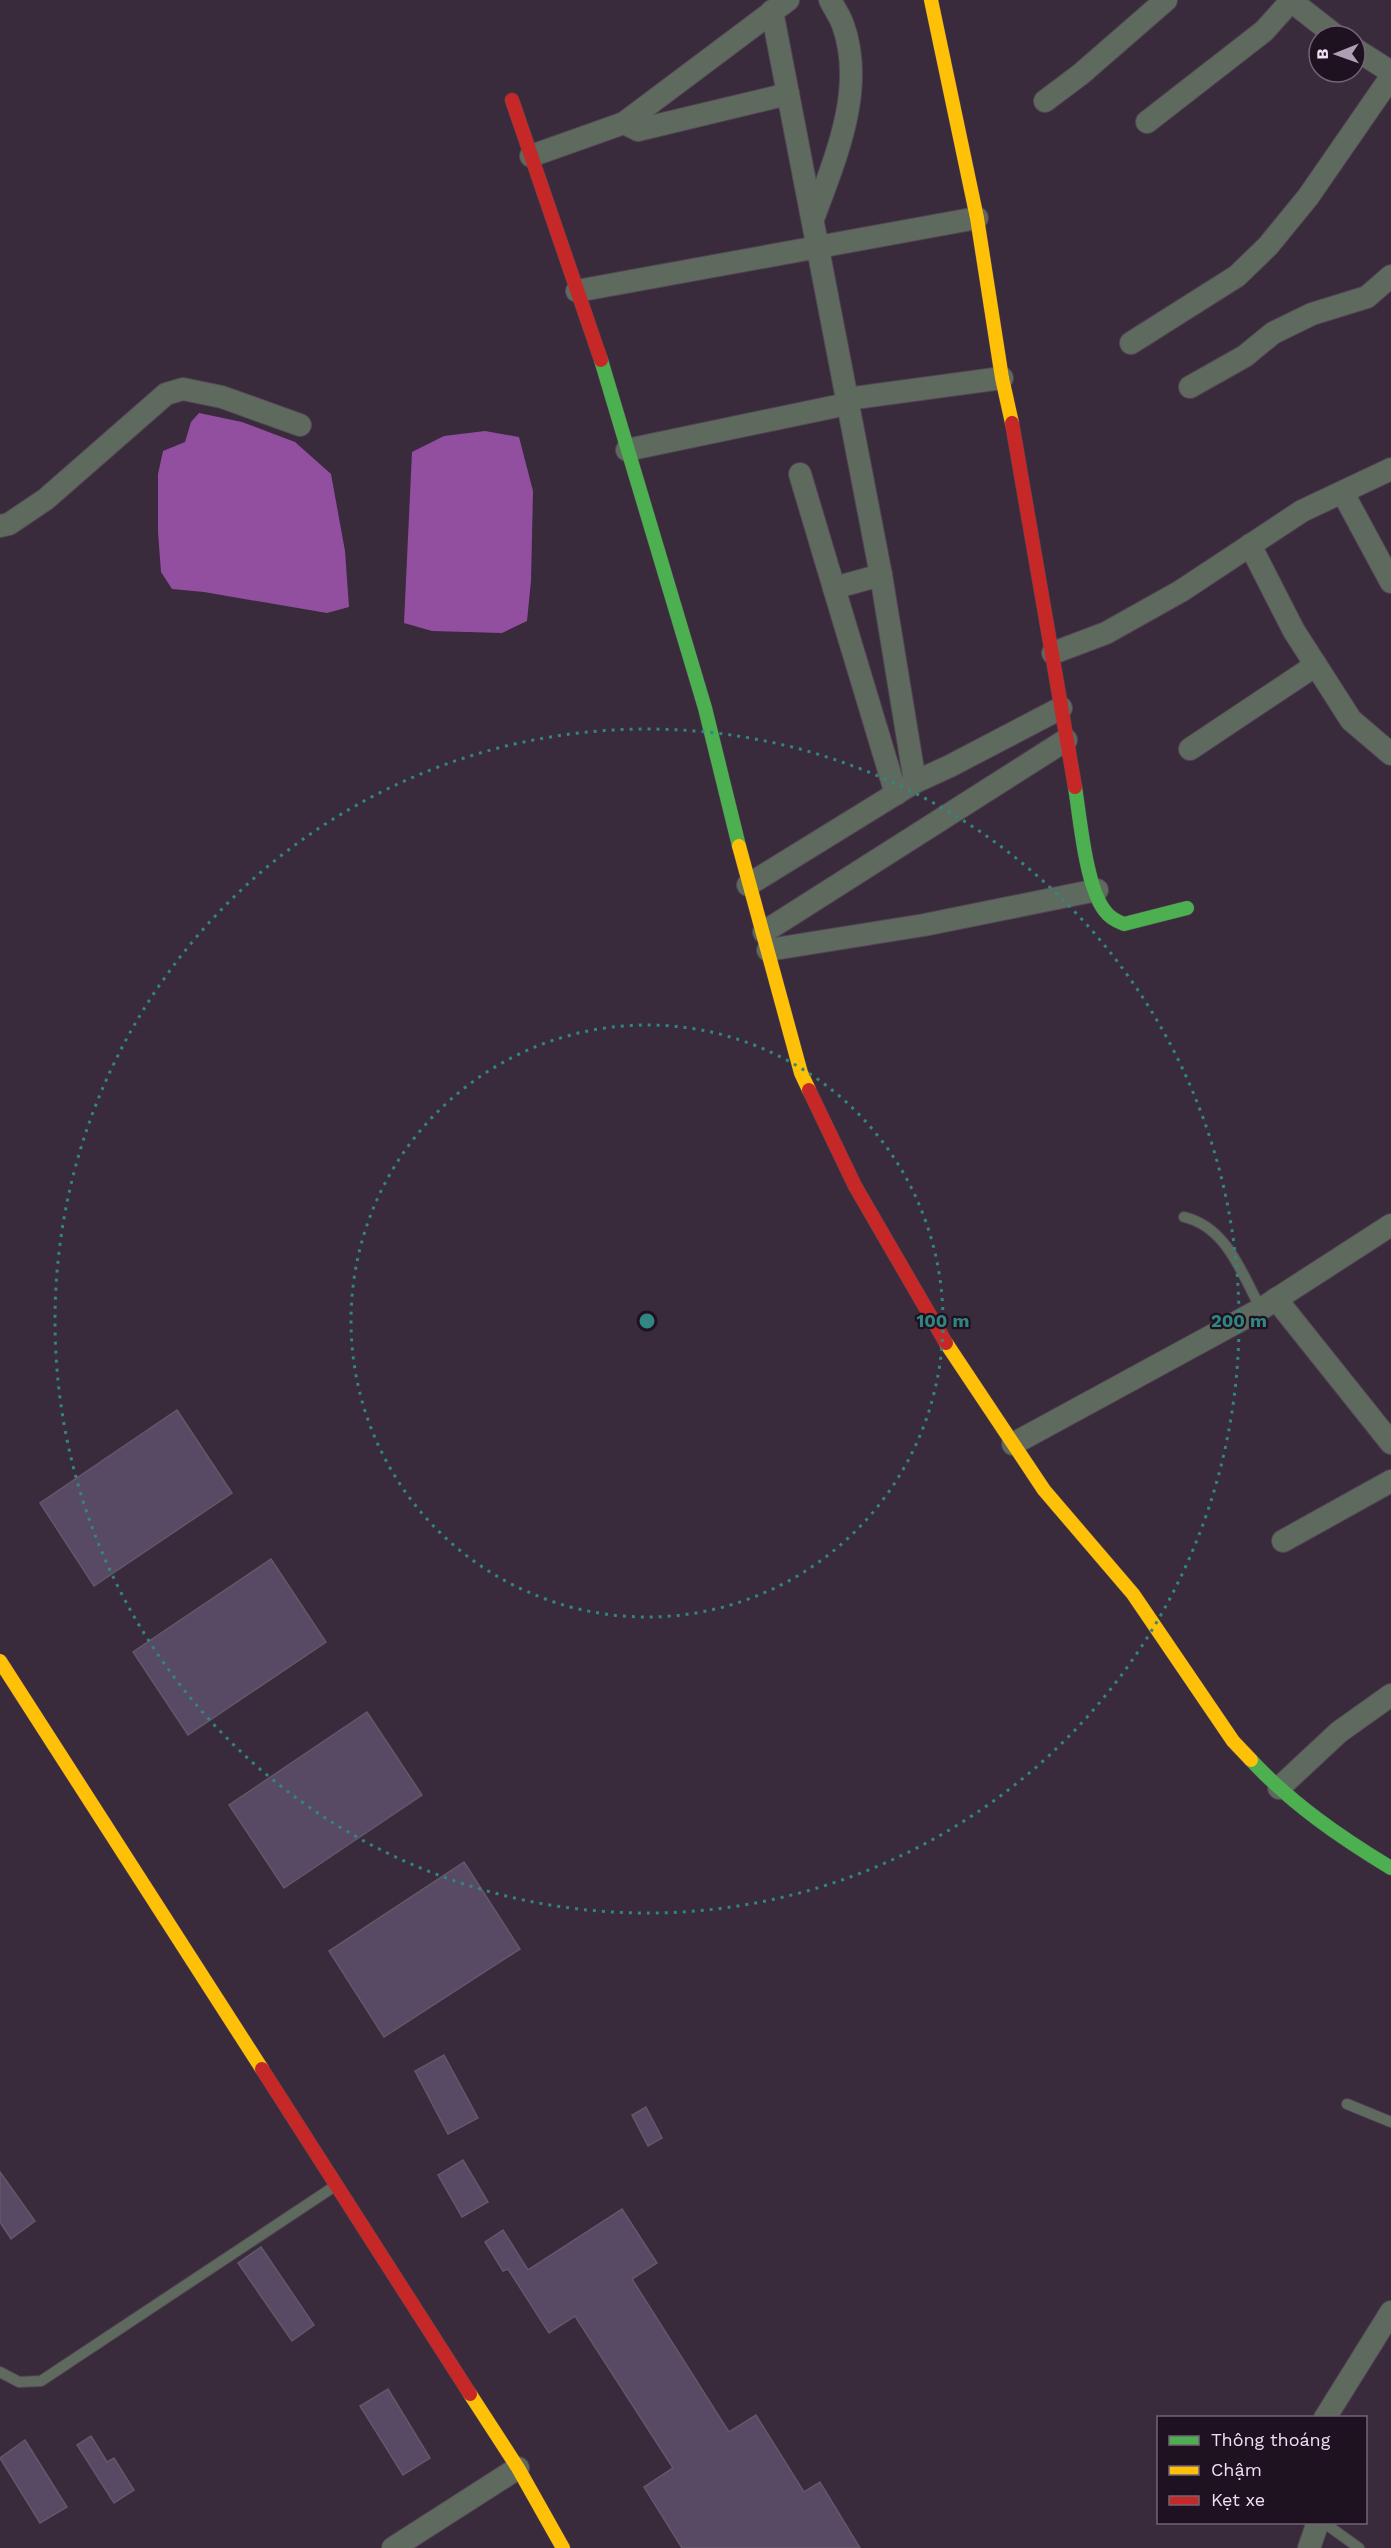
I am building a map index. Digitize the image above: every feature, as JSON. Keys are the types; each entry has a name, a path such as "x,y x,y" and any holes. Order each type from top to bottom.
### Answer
{"street":[{"path":"813,220 833,165 851,93 851,63 843,25 830,0"},
{"path":"931,0 977,218 1002,378 1053,653 1090,876 1103,909 1114,920 1124,924 1187,908"},
{"path":"1045,101 1081,74 1166,0"},
{"path":"1147,122 1264,31 1290,0 1321,24"},
{"path":"782,3 788,94 881,575 915,782"},
{"path":"531,156 624,123 782,3"},
{"path":"1131,343 1237,276 1268,246 1308,197 1391,74 1367,57"},
{"path":"624,123 638,130 788,94"},
{"path":"513,100 594,338 705,708 748,885 766,941 801,1073 855,1186 951,1352 1044,1490 1133,1594 1233,1741 1271,1782 1334,1833 1391,1868"},
{"path":"577,291 977,218"},
{"path":"1190,387 1245,356 1273,333 1312,314 1367,297 1391,276"},
{"path":"627,450 847,402 1002,378"},
{"path":"0,526 9,524 46,499 166,394 183,389 222,397 300,425"},
{"path":"1053,653 1106,633 1181,591 1302,511 1391,469"},
{"path":"800,474 896,794"},
{"path":"1343,493 1391,582"},
{"path":"1250,545 1294,632 1351,720 1391,754"},
{"path":"834,588 881,575"},
{"path":"1190,748 1316,665"},
{"path":"748,885 915,782 951,766 1061,708"},
{"path":"766,941 1066,740"},
{"path":"766,941 924,925 1096,890"},
{"path":"1013,1444 1268,1304 1391,1225"},
{"path":"1268,1304 1391,1443"},
{"path":"1283,1541 1391,1482"},
{"path":"0,1661 518,2468 563,2548"},
{"path":"1279,1788 1339,1732 1391,1695"},
{"path":"1326,2416 1391,2312"},
{"path":"393,2548 518,2468"},
{"path":"1309,2548 1318,2524"}],"lane":[{"path":"1184,1217 1198,1220 1224,1241 1268,1304"},
{"path":"1347,2104 1391,2122"},
{"path":"0,2372 20,2382 41,2381 336,2185"},
{"path":"1324,2524 1359,2548"}],"shaded area":[{"path":"199,413 242,422 295,442 331,474 345,551 349,607 327,613 204,592 172,589 161,572 158,474 163,451 185,442 191,422"},
{"path":"485,431 519,437 533,491 531,581 527,621 502,633 432,631 404,623 412,452 444,436"}],"building":[{"path":"177,1410 232,1493 94,1586 40,1503"},
{"path":"271,1559 326,1642 188,1735 133,1652"},
{"path":"367,1712 422,1795 284,1888 229,1805"},
{"path":"464,1862 520,1949 384,2037 329,1951"},
{"path":"444,2055 478,2118 448,2134 415,2071"},
{"path":"646,2107 662,2138 648,2146 632,2115"},
{"path":"463,2160 488,2202 462,2217 438,2175"},
{"path":"0,2172 35,2221 11,2239 0,2222"},
{"path":"622,2209 657,2263 632,2279 729,2432 756,2415 804,2492 820,2482 860,2548 682,2548 644,2487 673,2468 575,2316 549,2333 508,2269 503,2271 485,2242 503,2230 528,2270"},
{"path":"261,2247 314,2325 292,2341 238,2263"},
{"path":"388,2389 430,2458 403,2475 360,2406"},
{"path":"91,2436 107,2462 114,2458 134,2490 114,2503 77,2445"},
{"path":"25,2440 67,2507 40,2523 0,2458"}],"traffic: fast":[{"path":"601,360 705,708 739,846"},
{"path":"1075,787 1088,870 1098,900 1107,913 1124,924 1187,908"},
{"path":"1251,1760 1317,1819 1391,1868"}],"traffic: slow":[{"path":"931,0 977,218 1002,378 1012,423"},
{"path":"739,846 801,1073 809,1090"},
{"path":"946,1343 1044,1490 1133,1594 1233,1741 1251,1760"},
{"path":"0,1661 262,2069"},
{"path":"470,2394 518,2468 563,2548"}],"traffic: jam":[{"path":"512,100 601,360"},
{"path":"1012,423 1075,787"},
{"path":"809,1090 855,1186 946,1343"},
{"path":"262,2069 470,2394"}]}
